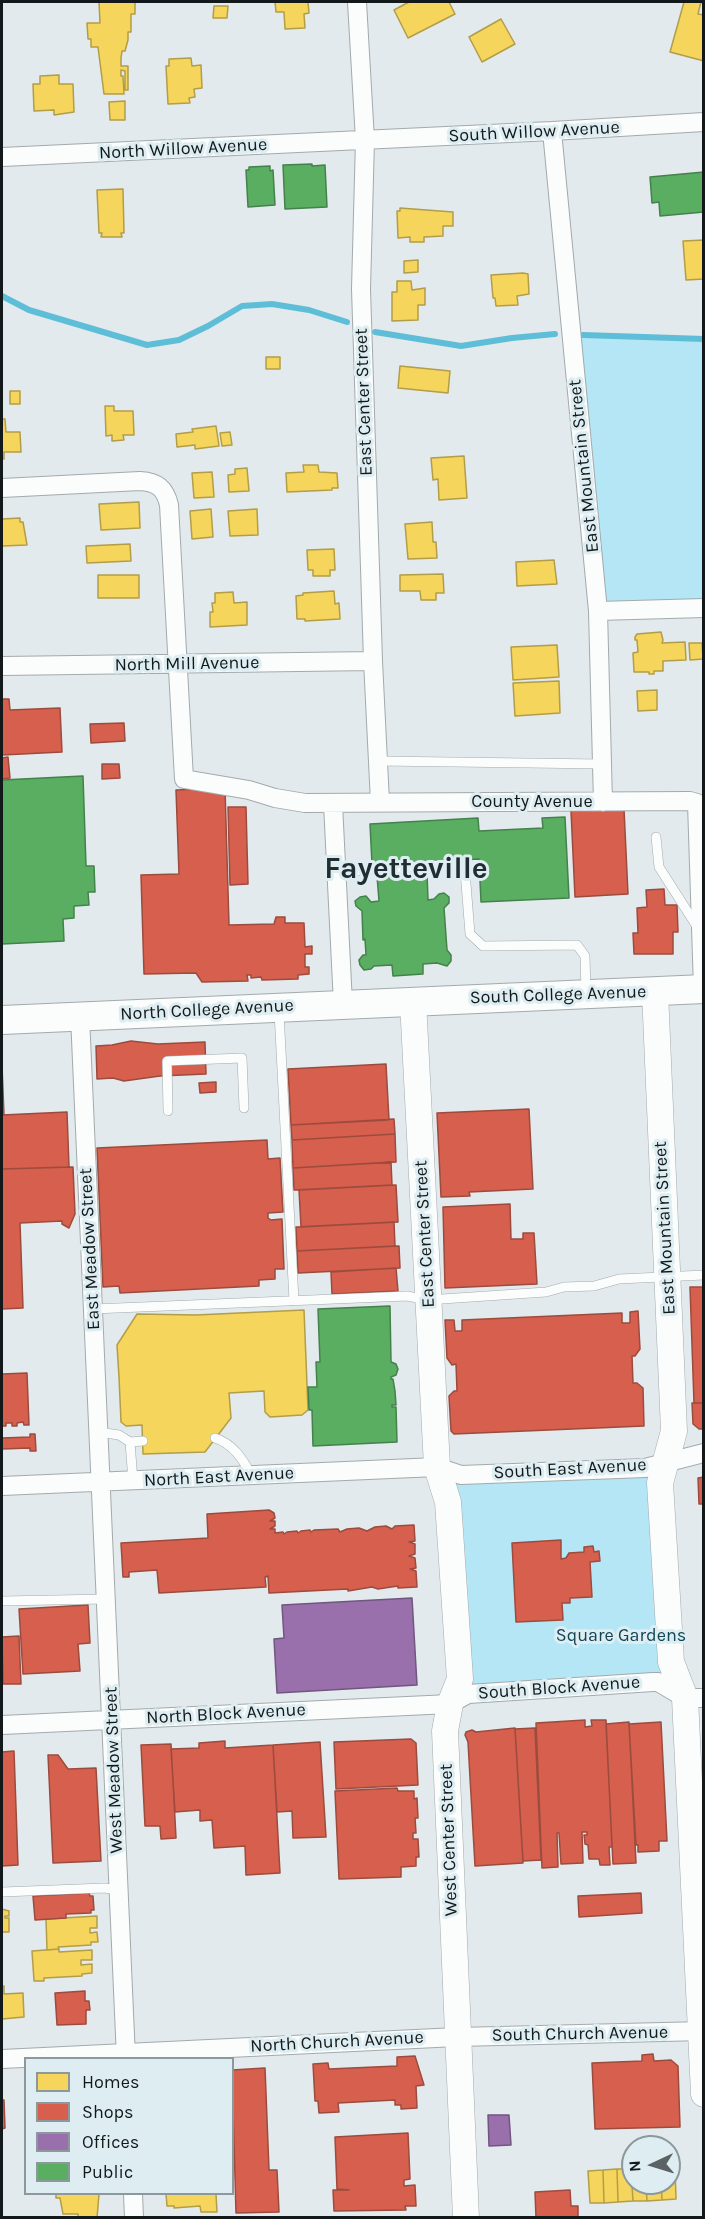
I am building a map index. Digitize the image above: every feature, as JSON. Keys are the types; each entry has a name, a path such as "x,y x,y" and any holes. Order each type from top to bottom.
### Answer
{"main road":[{"name":"South College Avenue","path":"413,1001 703,989"},
{"name":"North College Avenue","path":"2,1020 413,1001"}],"street":[{"name":"East Center Street","path":"357,2 365,140 361,288 380,802"},
{"name":"South Willow Avenue","path":"365,140 704,122"},
{"name":"East Mountain Street","path":"552,131 598,611 603,802"},
{"name":"North Willow Avenue","path":"2,157 365,140"},
{"path":"2,488 140,481 159,485 167,494 169,505 178,664"},
{"path":"598,611 704,608"},
{"name":"North Mill Avenue","path":"2,666 373,661"},
{"name":"County Avenue","path":"178,664 184,779 249,790 275,798 304,803 690,801 700,803 700,930 703,989"},
{"path":"333,804 342,1004"},
{"name":"East Mountain Street","path":"655,992 674,1431 660,1483 671,1662 694,1698 704,2094"},
{"name":"East Center Street","path":"413,1001 437,1467"},
{"name":"East Meadow Street","path":"80,1016 100,1482"},
{"name":"South East Avenue","path":"437,1467 461,1475 645,1468 704,1453"},
{"name":"North East Avenue","path":"2,1486 437,1467"},
{"name":"West Center Street","path":"437,1467 448,1502 460,1679 450,1704 445,1731 466,2217"},
{"name":"West Meadow Street","path":"100,1482 126,2055"},
{"name":"South Block Avenue","path":"450,1704 468,1694 653,1682 658,1682 694,1698"},
{"name":"North Block Avenue","path":"2,1725 450,1704"},
{"name":"South Church Avenue","path":"457,2037 702,2031"},
{"name":"North Church Avenue","path":"64,2057 457,2037"},
{"name":"North Church Avenue","path":"2,2059 24,2058"},
{"path":"133,2195 134,2217"}],"lane":[{"path":"378,761 602,764"},
{"path":"656,837 659,867 700,930"},
{"path":"337,872 457,864 465,871 470,934 483,946 577,945 585,957 586,994"},
{"path":"279,1007 294,1301"},
{"path":"168,1111 167,1061 242,1058 244,1108"},
{"path":"93,1309 408,1296 428,1300 546,1292 564,1287 594,1286 619,1279 704,1275"},
{"path":"98,1432 119,1435 130,1442 143,1441"},
{"path":"215,1438 225,1441 242,1459 251,1475"},
{"path":"130,1442 133,1481"},
{"path":"2,1601 106,1599"},
{"path":"2,1892 104,1888 119,1890"}],"green space":[{"path":"571,335 703,339 703,608 598,611"},
{"name":"Square Gardens","path":"665,1463 671,1662 658,1682 468,1694 437,1467","holes":["560,1540 561,1559 584,1552 584,1547 593,1546 594,1552 599,1552 600,1561 590,1562 592,1596 570,1598 570,1603 562,1603 563,1620 516,1622 512,1543"]}],"building: Homes":[{"path":"99,2 135,2 135,14 131,14 131,32 128,32 128,40 121,58 121,66 128,66 128,90 125,90 125,71 121,70 124,94 104,94 98,47 91,47 91,39 88,39 87,23 100,23"},
{"path":"275,2 308,2 309,13 304,14 305,28 285,29 284,12 276,12"},
{"path":"409,2 449,2 455,14 408,38 394,10"},
{"path":"684,2 701,2 698,14 704,15 704,61 670,52"},
{"path":"214,6 228,6 227,18 213,18"},
{"path":"501,19 515,44 482,62 469,37"},
{"path":"191,58 192,66 201,65 202,88 194,89 195,97 189,98 190,103 168,104 166,66 169,66 169,59"},
{"path":"59,75 59,84 73,84 74,112 54,115 54,110 34,111 33,84 40,84 40,76"},
{"path":"125,101 125,120 110,120 109,102"},
{"path":"123,189 124,233 121,233 122,237 101,237 97,190"},
{"path":"400,208 453,212 453,226 443,226 443,236 424,237 424,242 410,242 410,237 398,238 397,211 400,211"},
{"path":"704,240 704,279 686,280 683,241"},
{"path":"418,260 418,272 404,273 404,261"},
{"path":"528,274 529,294 517,296 518,305 496,306 491,275"},
{"path":"397,281 411,281 412,290 425,288 425,305 418,305 418,320 392,321 392,292 397,292"},
{"path":"266,357 280,357 280,369 266,369"},
{"path":"400,366 450,371 448,393 398,388"},
{"path":"10,391 20,391 20,404 10,404"},
{"path":"105,406 114,406 114,411 133,411 134,435 123,435 124,440 112,441 112,435 106,436"},
{"path":"2,419 5,419 6,432 20,432 21,452 4,452 4,459 2,459"},
{"path":"216,426 219,446 195,449 195,445 177,447 176,434"},
{"path":"230,432 232,445 222,446 220,433"},
{"path":"464,456 467,498 439,500 438,479 433,480 431,458"},
{"path":"303,465 318,465 319,472 337,473 338,488 287,492 286,473 304,472"},
{"path":"247,468 249,491 229,492 228,475 235,474 235,469"},
{"path":"212,472 214,497 194,498 192,473"},
{"path":"139,502 140,528 101,530 99,504"},
{"path":"211,509 213,537 192,539 190,511"},
{"path":"257,509 258,535 230,536 228,511"},
{"path":"20,518 20,522 23,522 27,545 2,546 2,519"},
{"path":"432,522 437,558 408,559 405,524"},
{"path":"130,544 131,561 87,563 86,546"},
{"path":"334,549 335,570 330,570 330,576 313,576 313,570 308,570 307,550"},
{"path":"554,560 557,584 517,586 516,562"},
{"path":"443,574 444,593 436,593 436,600 421,600 420,591 400,591 400,575"},
{"path":"98,575 139,575 139,598 98,598"},
{"path":"334,591 335,604 339,603 340,619 305,621 305,619 297,619 296,596 303,595 303,593"},
{"path":"233,592 234,603 247,602 247,625 210,627 210,612 213,612 212,603 215,603 215,593"},
{"path":"661,632 662,643 685,642 686,660 663,661 663,671 654,671 654,674 634,672 633,653 638,652 637,640 635,640 637,634"},
{"path":"689,643 702,643 703,659 690,660"},
{"path":"557,645 559,677 513,680 511,647"},
{"path":"559,681 560,713 515,716 513,683"},
{"path":"657,690 657,710 638,711 637,691"},
{"path":"304,1310 308,1410 302,1415 270,1417 265,1412 264,1391 229,1393 231,1418 205,1452 143,1454 142,1425 126,1426 121,1422 117,1345 137,1314 196,1315"},
{"path":"2,1909 9,1911 9,1916 5,1918 9,1918 9,1932 2,1932"},
{"path":"97,1916 97,1928 90,1928 90,1933 97,1932 98,1942 91,1942 91,1945 47,1950 46,1919"},
{"path":"59,1949 59,1952 92,1950 92,1960 81,1960 81,1965 92,1964 92,1973 34,1981 32,1951"},
{"path":"2,1986 4,1986 4,1994 23,1993 24,2017 2,2019"},
{"path":"617,2169 618,2202 604,2203 603,2170"},
{"path":"617,2169 621,2169 621,2195 633,2195 633,2201 618,2202"},
{"path":"603,2170 604,2203 590,2203 588,2171"},
{"path":"56,2195 99,2195 97,2218 78,2218 78,2214 63,2214 60,2198 56,2198"},
{"path":"166,2195 216,2195 217,2212 201,2212 200,2206 174,2208 174,2206 167,2206"},
{"path":"633,2195 647,2195 647,2201 633,2201"},
{"path":"647,2195 662,2195 662,2200 647,2201"},
{"path":"662,2195 676,2195 676,2199 662,2200"}],"building: Shops":[{"path":"2,699 9,699 10,710 60,708 62,752 2,755"},
{"path":"124,723 125,741 91,743 90,724"},
{"path":"8,757 10,778 2,779 2,758"},
{"path":"102,764 119,764 120,778 102,779"},
{"path":"225,788 229,925 274,924 276,917 285,917 285,923 304,923 305,947 312,946 312,954 305,954 305,967 309,967 309,974 298,975 298,979 262,980 261,977 251,978 251,975 247,975 248,981 202,982 196,973 144,974 141,875 179,874 176,790"},
{"path":"228,807 246,807 248,884 230,885"},
{"path":"624,809 628,894 575,897 571,811"},
{"path":"664,889 665,905 677,905 678,932 673,932 673,954 634,954 633,933 638,933 637,908 647,907 646,890"},
{"path":"131,1041 158,1044 205,1042 206,1074 160,1076 124,1081 113,1078 97,1079 96,1046"},
{"path":"386,1064 389,1120 291,1125 288,1069"},
{"path":"2,1066 4,1115 2,1115"},
{"path":"216,1082 216,1092 200,1093 199,1083"},
{"path":"529,1109 533,1189 469,1192 470,1196 441,1197 437,1113"},
{"path":"67,1112 69,1167 2,1169 2,1115"},
{"path":"394,1119 395,1134 292,1140 291,1125"},
{"path":"395,1134 396,1162 293,1168 292,1140"},
{"path":"267,1140 268,1159 280,1158 283,1212 268,1213 268,1218 271,1220 282,1219 284,1269 275,1269 275,1279 259,1280 259,1286 120,1293 119,1286 103,1287 97,1148"},
{"path":"391,1162 392,1185 294,1190 293,1168"},
{"path":"73,1167 75,1214 69,1228 62,1224 62,1221 20,1223 23,1308 2,1309 2,1169"},
{"path":"396,1185 398,1222 301,1227 299,1190"},
{"path":"510,1204 511,1239 523,1239 523,1233 534,1233 537,1284 445,1288 443,1207"},
{"path":"394,1222 395,1246 297,1251 296,1227"},
{"path":"399,1246 400,1268 298,1273 297,1251"},
{"path":"396,1268 398,1291 332,1294 331,1272"},
{"path":"690,1287 704,1287 704,1403 694,1403"},
{"path":"638,1311 640,1349 635,1356 632,1356 633,1383 643,1388 644,1426 454,1434 451,1431 449,1396 457,1391 456,1364 452,1365 447,1358 445,1320 454,1320 455,1331 462,1331 462,1320 622,1313 622,1323 630,1323 630,1312"},
{"path":"27,1373 29,1425 24,1425 23,1422 17,1423 17,1426 6,1423 6,1426 2,1426 2,1374"},
{"path":"692,1403 704,1403 704,1429 699,1429 693,1424"},
{"path":"30,1434 35,1434 36,1451 30,1451 30,1448 2,1449 2,1438 30,1437"},
{"path":"704,1477 704,1504 699,1504 698,1478"},
{"path":"269,1510 274,1513 275,1518 270,1521 275,1521 275,1526 270,1529 275,1529 275,1533 283,1532 284,1534 338,1529 340,1532 359,1528 367,1531 375,1527 386,1526 392,1529 395,1526 414,1525 415,1541 409,1542 415,1544 415,1554 409,1556 415,1558 416,1568 410,1569 416,1571 417,1587 398,1588 398,1586 378,1589 372,1587 348,1591 348,1589 269,1593 268,1576 265,1577 266,1587 159,1593 157,1570 129,1572 129,1577 123,1577 121,1543 208,1538 207,1514"},
{"path":"561,1540 561,1559 566,1558 569,1553 584,1552 584,1547 593,1546 594,1552 599,1551 600,1561 590,1562 592,1597 570,1598 570,1603 562,1603 563,1620 516,1622 512,1543"},
{"path":"88,1605 90,1643 78,1644 80,1671 23,1674 19,1609"},
{"path":"19,1636 21,1684 3,1684 2,1637"},
{"path":"585,1720 585,1727 592,1726 591,1720 606,1720 612,1847 609,1847 610,1865 600,1865 599,1859 589,1859 588,1845 585,1844 584,1835 587,1835 587,1832 582,1832 583,1863 561,1864 559,1833 557,1833 558,1867 542,1868 536,1723"},
{"path":"629,1722 636,1863 613,1864 606,1724"},
{"path":"661,1722 667,1841 659,1841 659,1851 638,1852 629,1724"},
{"path":"515,1728 523,1863 475,1866 468,1742 465,1735 466,1732 472,1730 476,1732"},
{"path":"535,1728 541,1860 523,1861 515,1729"},
{"path":"411,1739 416,1743 418,1785 336,1789 334,1742"},
{"path":"225,1741 225,1748 273,1745 280,1873 246,1875 245,1846 214,1848 212,1820 200,1821 200,1810 175,1812 171,1749 199,1748 199,1743"},
{"path":"320,1742 326,1837 293,1838 292,1811 277,1812 273,1745"},
{"path":"171,1744 176,1838 161,1839 160,1826 145,1826 141,1745"},
{"path":"14,1751 18,1865 2,1866 2,1752"},
{"path":"48,1755 58,1755 68,1769 96,1768 101,1861 53,1863"},
{"path":"397,1788 398,1791 414,1791 414,1799 417,1798 418,1818 415,1818 416,1833 413,1833 413,1839 418,1839 419,1857 416,1857 416,1866 401,1867 401,1877 339,1879 335,1791"},
{"path":"89,1893 93,1896 94,1910 91,1910 91,1913 66,1914 66,1918 35,1920 33,1896"},
{"path":"641,1893 642,1913 579,1917 578,1896"},
{"path":"85,1991 85,2001 89,2001 90,2010 86,2010 86,2024 57,2025 55,1993"},
{"path":"653,2054 654,2061 671,2060 678,2066 680,2127 595,2129 592,2063 642,2061 642,2055"},
{"path":"415,2056 424,2085 416,2086 417,2108 401,2109 401,2105 395,2105 395,2100 338,2103 339,2112 319,2113 318,2101 315,2101 313,2064 328,2063 329,2069 397,2066 397,2057"},
{"path":"265,2068 269,2170 277,2170 279,2212 236,2213 234,2070"},
{"path":"2,2100 4,2100 5,2128 2,2129"},
{"path":"408,2133 410,2179 404,2180 404,2186 415,2185 416,2206 405,2206 406,2210 334,2211 333,2190 349,2190 337,2189 335,2137"},
{"path":"570,2190 571,2206 578,2206 578,2218 536,2218 535,2192"}],"building: Offices":[{"path":"412,1598 417,1685 277,1693 274,1639 284,1638 282,1605"},
{"path":"488,2115 509,2115 511,2145 489,2146"}],"building: Public":[{"path":"312,164 312,166 325,165 327,207 285,209 283,165"},
{"path":"270,166 270,171 273,170 275,205 248,207 246,170 249,170 249,167"},
{"path":"704,172 704,212 660,216 659,202 652,203 650,177"},
{"path":"83,776 86,866 94,866 95,892 88,892 89,905 74,906 74,918 63,919 64,941 2,944 2,780"},
{"path":"565,817 569,898 481,902 479,859 372,864 370,824 478,818 479,831 543,828 542,818"},
{"path":"427,873 428,900 444,893 449,897 449,903 444,908 447,950 451,955 451,961 447,966 437,963 423,964 423,974 393,976 392,965 374,966 364,970 359,960 366,955 362,911 356,906 355,901 366,896 371,902 379,901 377,876"},
{"path":"390,1306 391,1362 396,1364 398,1369 396,1375 391,1377 395,1391 396,1405 392,1407 396,1407 397,1442 313,1446 312,1410 309,1410 308,1387 317,1387 316,1362 320,1362 318,1309"}],"waterway":[{"path":"2,296 29,310 147,345 179,340 242,306 272,304 309,310 347,322"},
{"path":"375,332 461,346 555,334"},
{"path":"583,335 704,339"}],"district":[{"name":"Fayetteville","path":"406,869"}]}
